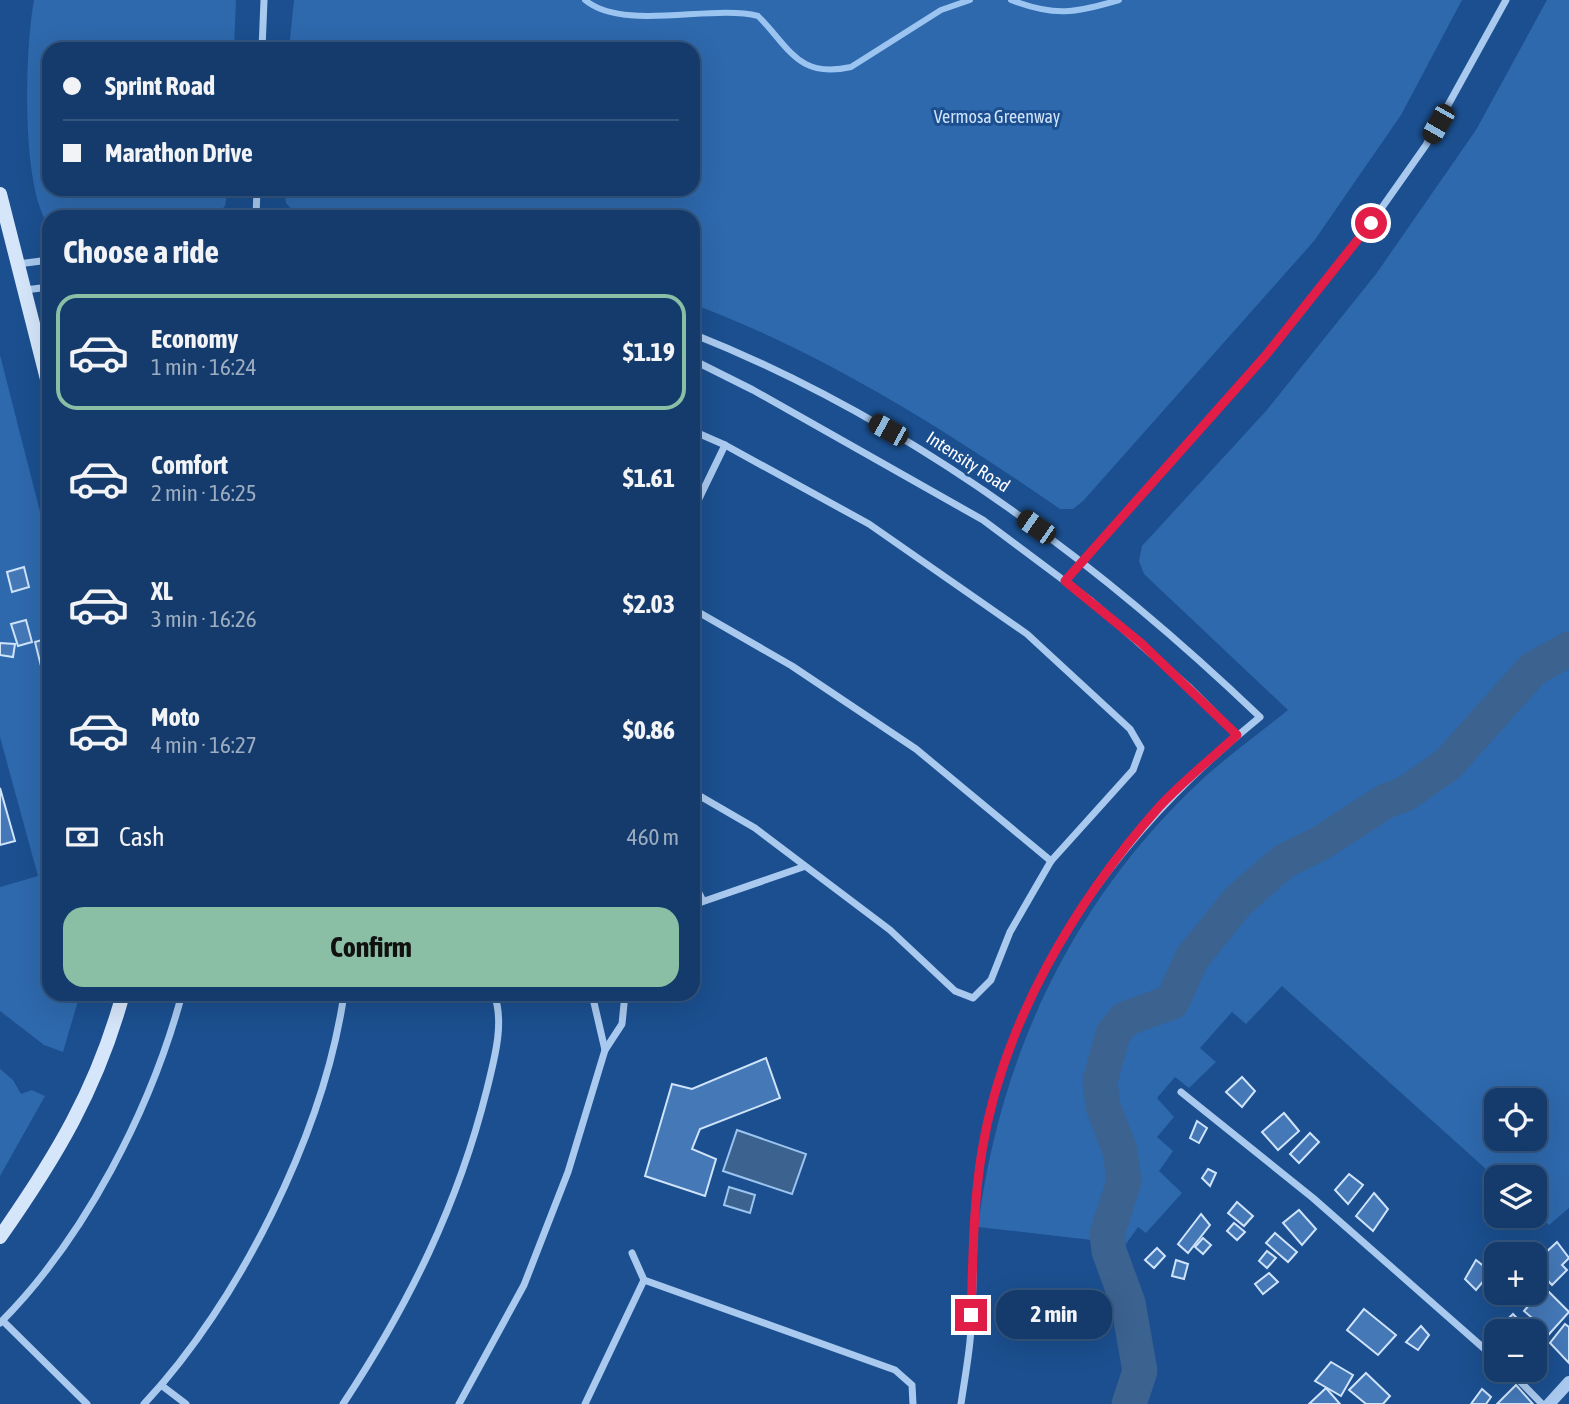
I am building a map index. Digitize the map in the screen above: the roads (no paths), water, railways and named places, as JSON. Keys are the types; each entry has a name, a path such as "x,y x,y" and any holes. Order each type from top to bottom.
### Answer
{"main road":[{"path":"0,194 42,359"},
{"path":"0,1237 46,1172 88,1095 121,1001"}],"street":[{"path":"1065,581 1266,355 1371,223 1426,145 1506,0"},
{"path":"262,42 264,1"},
{"path":"18,264 42,261"},
{"path":"25,290 42,288"},
{"name":"Intensity Road","path":"700,337 775,370 888,430 1001,502 1081,560 1161,625 1260,717 1237,735"},
{"path":"700,364 753,390 983,520 1065,581 1141,643 1237,735 1161,805 1113,861 1071,922 1029,1003 997,1087 982,1150 974,1212 970,1341 961,1404"},
{"path":"700,434 869,524 1027,634 1130,729 1141,748 1133,771 1051,861 1010,932 991,980 973,998 955,991 890,930 803,867 755,828 700,796"},
{"path":"700,496 724,445"},
{"path":"700,613 792,666 916,749 1051,861"},
{"path":"700,902 803,867"},
{"path":"700,895 703,901"},
{"path":"87,1404 1,1322 70,1234 125,1144 168,1044 180,1001"},
{"path":"144,1404 162,1385 247,1262 275,1205 319,1097 342,1001"},
{"path":"344,1404 385,1340 426,1263 456,1190 494,1063 498,1033 495,1001"},
{"path":"594,1001 605,1050"},
{"path":"459,1404 524,1285 568,1172 605,1050 622,1024 624,1001"},
{"path":"1181,1092 1313,1198 1484,1348"},
{"path":"632,1253 644,1280 895,1370 912,1385 913,1404"},
{"path":"585,1404 644,1280"},
{"path":"1520,1382 1542,1404"},
{"path":"1549,1404 1569,1382"},
{"path":"162,1385 186,1404"}],"waterway":[{"path":"585,0 601,9 622,14 644,16 739,13 758,16 797,58 807,65 833,70 851,67 941,10 970,0"},
{"path":"1011,0 1053,11 1090,8 1119,0"},
{"path":"1129,1404 1140,1371 1128,1303 1109,1251 1107,1234 1124,1181 1120,1151 1103,1106 1100,1081 1113,1034 1125,1019 1172,1002 1192,958 1238,901 1284,861 1319,844 1386,801 1405,794 1447,765 1533,669 1569,649"}],"park label":[{"name":"Vermosa Greenway","path":"997,117"}]}
